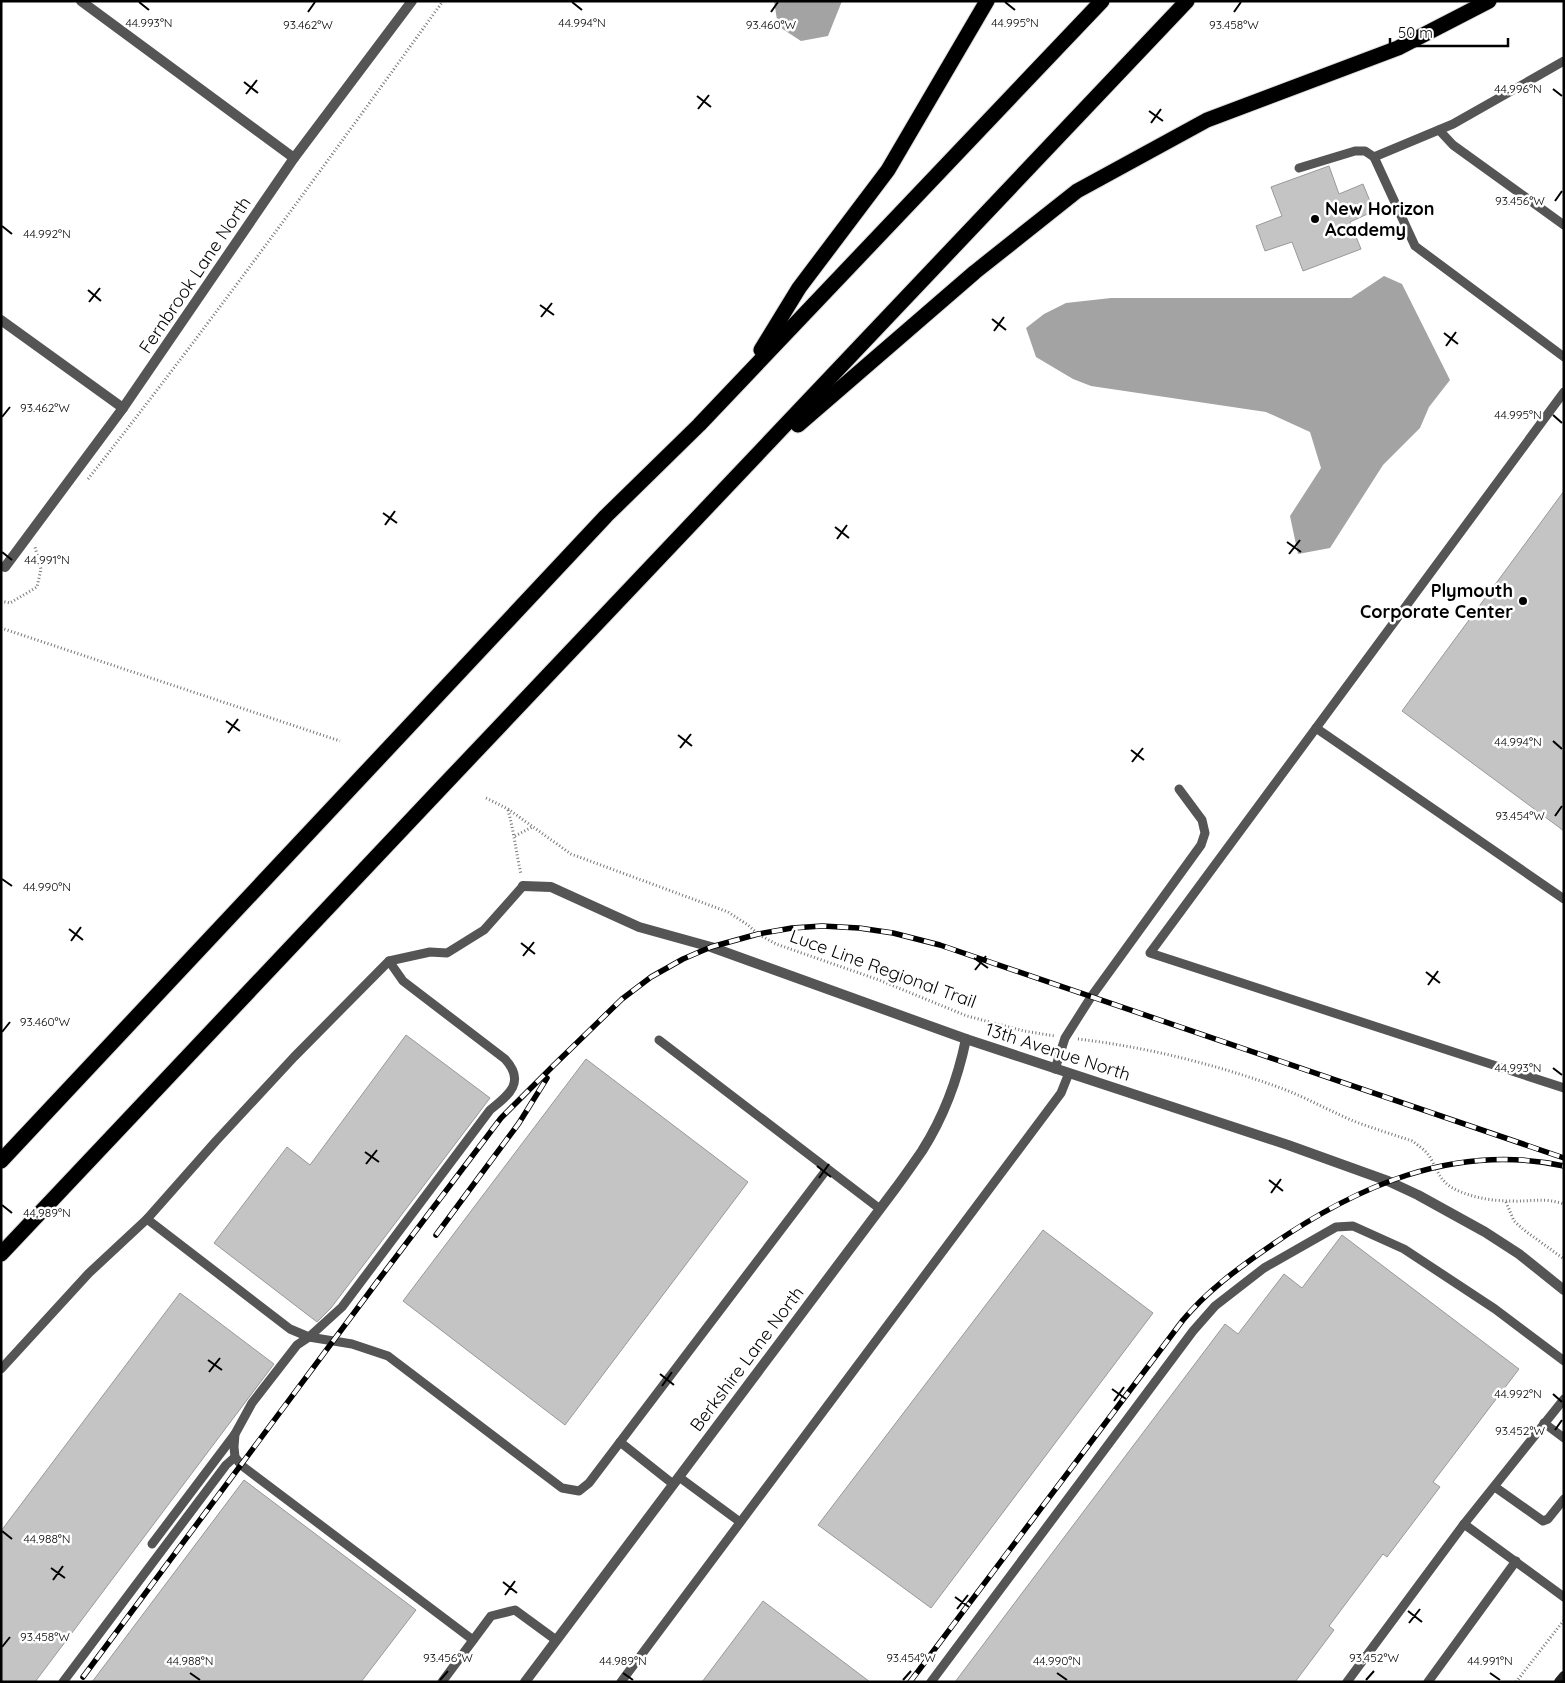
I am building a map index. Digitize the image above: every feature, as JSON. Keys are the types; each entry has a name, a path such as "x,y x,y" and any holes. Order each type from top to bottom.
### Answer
{"highway":[{"path":"744,378 800,288 888,170 987,1"},
{"path":"1,1161 606,516 699,425 1102,1"},
{"path":"1,1254 1187,1"},
{"path":"734,480 975,272 1076,191 1207,120 1398,48 1489,1"}],"main road":[{"path":"1559,1682 1564,1676"}],"street":[{"path":"81,1 294,158"},
{"name":"Fernbrook Lane North","path":"5,568 123,408 294,158 412,1"},
{"path":"1,320 123,408"},
{"name":"13th Avenue North","path":"524,886 551,887 639,927 711,947 966,1039 1288,1145 1388,1181 1418,1195 1485,1232 1519,1254 1564,1290"},
{"name":"Berkshire Lane North","path":"525,1682 880,1209 922,1150 944,1108 961,1064 966,1039"}],"lane":[{"path":"1374,157 1453,124 1564,61"},
{"path":"1439,130 1453,145 1564,225"},
{"path":"1298,168 1356,151 1365,151 1374,157 1415,246 1564,357"},
{"path":"1564,392 1150,953 1564,1088"},
{"path":"1316,728 1564,899"},
{"path":"1055,1069 1065,1038 1091,996 1201,845 1204,833 1202,820 1179,789"},
{"path":"1,1369 89,1273 147,1219 294,1057 389,961 430,952 447,953 484,930 524,886"},
{"path":"152,1544 235,1434 252,1403 288,1355 342,1307 490,1110 511,1092 514,1084 512,1066 403,981 389,961"},
{"path":"659,1040 880,1209"},
{"path":"621,1682 1061,1093 1069,1073"},
{"path":"147,1219 290,1329 309,1337 352,1344 388,1356 562,1488 579,1491 590,1483 827,1169"},
{"path":"931,1682 1193,1331 1214,1306 1264,1268 1336,1227 1354,1226 1404,1249 1495,1309 1564,1361"},
{"path":"1347,1682 1464,1524 1564,1399"},
{"path":"1544,1423 1564,1438"},
{"path":"235,1434 235,1458 241,1465 473,1640"},
{"path":"620,1442 740,1522"},
{"path":"63,1682 226,1465 235,1458"},
{"path":"1495,1487 1543,1521 1548,1519 1564,1499"},
{"path":"1464,1524 1564,1597"},
{"path":"1428,1682 1516,1561"},
{"path":"442,1682 491,1616 515,1610 556,1640"}],"path":[{"path":"84,485 288,215 442,1"},
{"path":"1,601 10,603 37,587 41,568 35,547 32,550"},
{"path":"1,628 340,741"},
{"name":"Luce Line Regional Trail","path":"486,798 508,809 571,854 728,912 758,934 776,944 879,980 967,1016 1024,1032 1103,1042 1221,1069 1278,1087 1351,1120 1412,1141 1431,1158 1440,1177 1451,1187 1467,1194 1506,1201 1542,1199 1564,1204"},
{"path":"508,809 524,886"},
{"path":"515,836 532,827"},
{"path":"1506,1201 1510,1212 1519,1225 1564,1259"},
{"path":"1516,1682 1564,1620"}],"shaded area":[{"path":"774,1 842,1 828,36 801,41 778,26"},
{"path":"1384,276 1402,284 1450,380 1429,407 1420,428 1383,465 1330,548 1298,554 1290,516 1321,468 1310,432 1266,412 1091,386 1073,379 1036,357 1026,328 1044,314 1066,303 1111,298 1351,298"}],"building":[{"name":"New Horizon Academy","path":"1329,166 1339,194 1363,184 1374,211 1350,222 1361,249 1303,271 1292,242 1265,251 1256,226 1282,216 1271,187"},
{"name":"Plymouth Corporate Center","path":"1564,491 1564,831 1402,711"},
{"path":"406,1035 490,1098 331,1308 317,1322 214,1243 287,1147 310,1165"},
{"path":"586,1059 748,1182 565,1425 403,1301"},
{"path":"1043,1230 1153,1313 931,1608 818,1525"},
{"path":"1342,1235 1519,1369 1433,1482 1440,1487 1387,1557 1383,1554 1329,1626 1334,1630 1295,1682 955,1682 1225,1324 1238,1334 1284,1274 1302,1288"},
{"path":"180,1293 274,1364 35,1682 1,1682 1,1531"},
{"path":"244,1480 416,1610 361,1682 92,1682"},
{"path":"763,1601 870,1682 702,1682"}],"railway":[{"path":"83,1677 501,1118 622,999 651,977 683,959 711,947 758,934 792,928 822,926 859,928 893,933 940,945 1564,1158"},
{"path":"436,1235 519,1123 547,1078"},
{"path":"910,1682 1183,1320 1212,1290 1233,1273 1266,1249 1334,1207 1370,1189 1407,1175 1445,1165 1483,1160 1523,1160 1564,1166"}],"place":[{"name":"New Horizon Academy","path":"1315,219"},
{"name":"Plymouth Corporate Center","path":"1523,601"}]}
